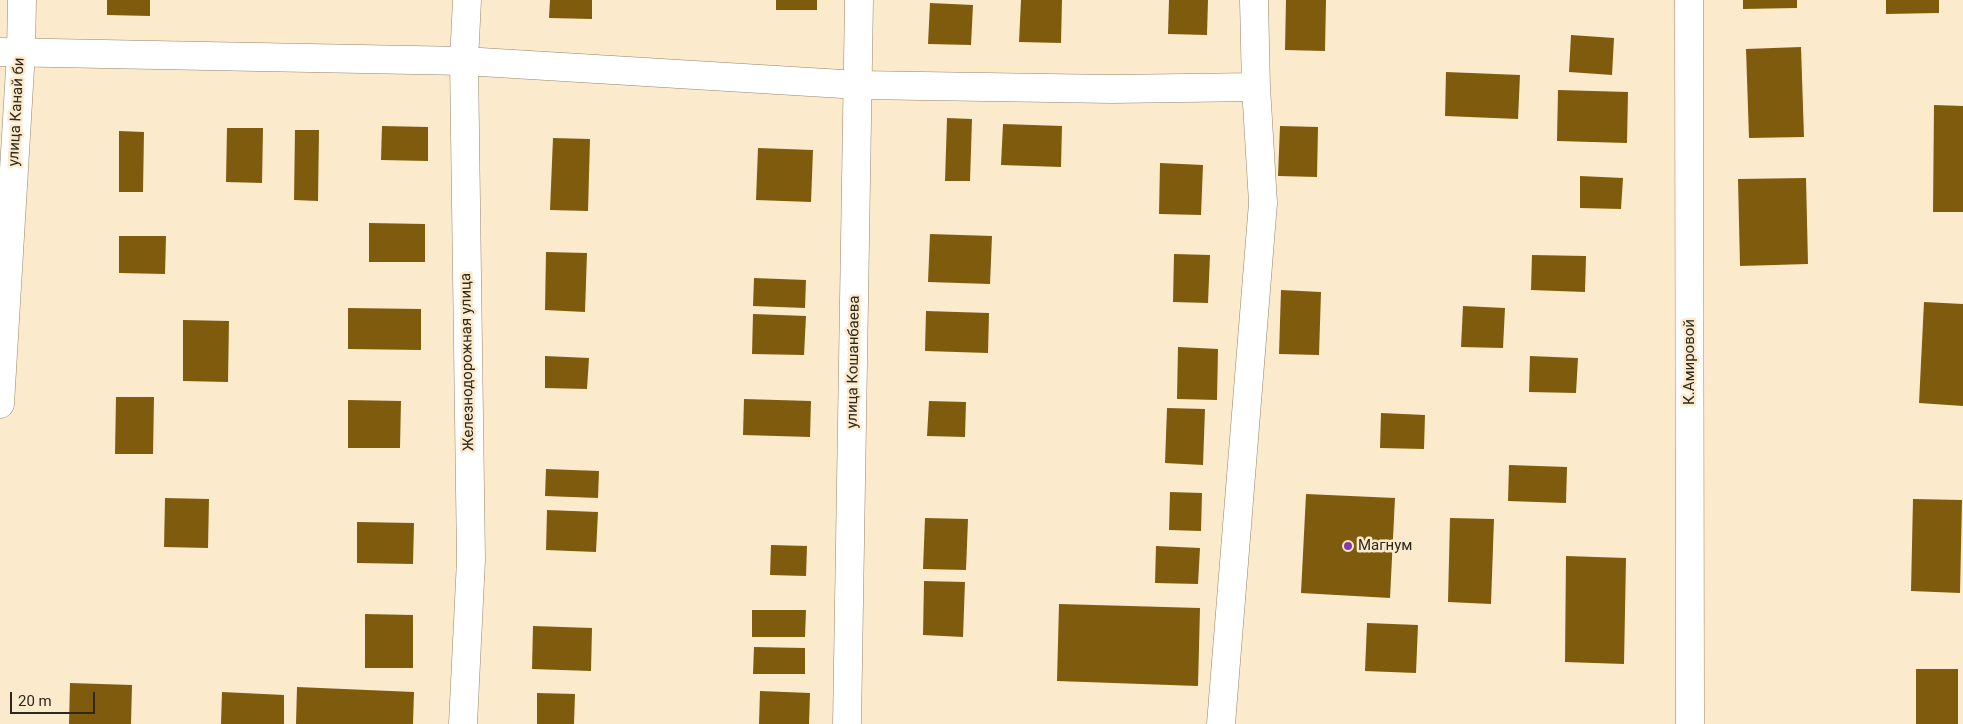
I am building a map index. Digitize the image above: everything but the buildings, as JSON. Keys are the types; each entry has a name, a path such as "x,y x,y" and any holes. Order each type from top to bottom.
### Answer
{"street":[{"name":"улица Канай би","path":"0,404 10,52 22,0"},
{"name":"Железнодорожная улица","path":"463,724 471,560 464,61 467,0"},
{"name":"улица Кошанбаева","path":"847,724 859,0"},
{"path":"1220,724 1263,203 1256,88 1254,0"},
{"name":"К.Амировой","path":"1690,0 1690,724"},
{"path":"10,52 464,61 859,85 1112,89 1256,88"}],"place":[{"name":"Магнум","path":"1348,546"}]}
